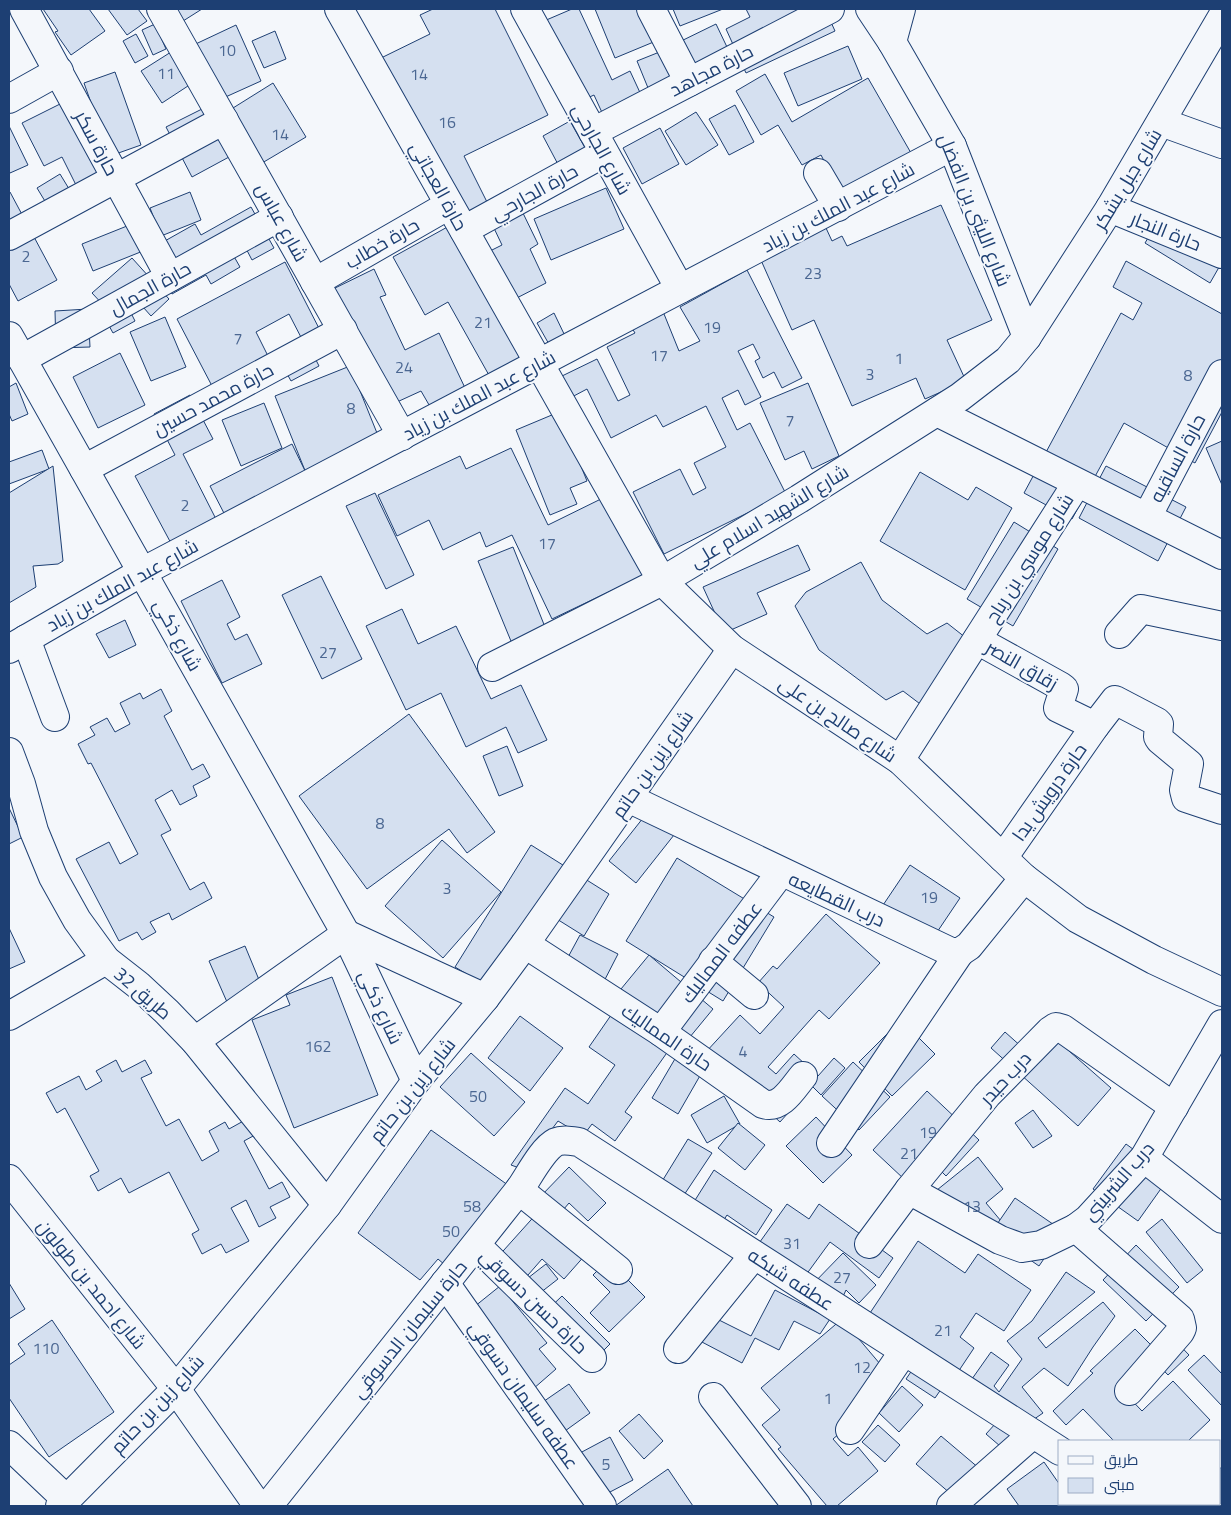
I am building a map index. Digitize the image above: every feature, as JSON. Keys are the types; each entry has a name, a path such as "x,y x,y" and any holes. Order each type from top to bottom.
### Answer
{"street":[{"name":"حارة سكر","path":"24,9 170,277"},
{"name":"شارع عباس","path":"162,9 402,436"},
{"name":"حارة العجاتي","path":"339,9 538,364"},
{"name":"شارع الجارحي","path":"525,9 680,290"},
{"path":"651,9 689,82"},
{"name":"حارة مجاهد","path":"598,143 689,82 830,9"},
{"name":"شارع الليثى بن الفضل","path":"870,9 892,42 952,146 1027,337"},
{"path":"892,42 901,9"},
{"name":"شارع جبل يشكر","path":"1027,337 1110,208 1222,17"},
{"path":"9,99 59,71"},
{"path":"9,236 224,120"},
{"path":"1161,122 1222,144"},
{"name":"حارة الجارحي","path":"464,230 598,143"},
{"name":"شارع عبد الملك بن زياد","path":"18,644 142,572 952,146"},
{"path":"818,173 838,207"},
{"name":"حارة خطاب","path":"315,282 450,205"},
{"name":"حارة النجار","path":"1110,208 1222,254"},
{"name":"حارة الجمال","path":"15,347 170,277 279,217"},
{"name":"حارة محمد حسين","path":"84,469 343,330"},
{"name":"شارع الشهيد اسلام علي","path":"492,667 662,581 799,499 937,412 985,379 1008,360 1027,337"},
{"name":"شارع ذكي","path":"15,347 346,934 416,1081"},
{"name":"شارع صالح بن على","path":"538,364 662,581 732,649 900,760 1024,878 1078,919 1154,960 1222,992"},
{"name":"حارة الساقيه","path":"1147,516 1222,374"},
{"path":"937,412 1222,555"},
{"name":"شارع موسي بن رباح","path":"900,760 1077,482"},
{"path":"1120,634 1140,609 1222,626"},
{"name":"زقاق النصر","path":"978,640 1060,686 1064,689 1058,708 1095,726"},
{"path":"18,644 55,717"},
{"name":"شارع زين بن حاتم","path":"64,1503 176,1389 327,1205 416,1081 485,998 525,944 732,649"},
{"path":"1095,726 1114,700 1157,722 1160,724 1158,737 1160,740 1189,764 1184,790 1186,798 1222,810"},
{"name":"حارة درويش يدا","path":"1003,858 1095,726"},
{"name":"طريق 32","path":"9,752 21,784 34,832 53,877 77,920 106,960 144,990 195,1041 327,1205"},
{"name":"درب القطايعه","path":"628,798 942,949 960,952"},
{"name":"عطفه المماليك","path":"662,1032 781,872"},
{"path":"831,1143 960,952 969,946 1024,878"},
{"path":"195,1041 346,934"},
{"name":"شارع ذكي","path":"346,934 485,998"},
{"name":"حارة المماليك","path":"525,944 662,1032 764,1104 770,1106 777,1105 803,1076"},
{"path":"9,1016 106,960"},
{"path":"713,961 754,995"},
{"name":"درب الشربيني","path":"909,1190 1000,1240 1022,1248 1041,1245 1076,1228 1088,1219 1144,1158 1222,1024"},
{"name":"درب حيدر","path":"869,1244 909,1190 987,1095 1056,1027 1063,1029 1174,1107"},
{"name":"عطفه شبكه","path":"546,1150 556,1142 566,1140 579,1142 1058,1450"},
{"name":"حارة سليمان الدسوقي","path":"268,1506 520,1190 546,1150"},
{"path":"1144,1158 1222,1219"},
{"name":"شارع احمد بن طولون","path":"9,1179 176,1389 258,1506"},
{"path":"520,1190 618,1270"},
{"path":"1076,1228 1180,1319 1182,1328 1180,1332 1129,1391"},
{"name":"حارة حسن دسوقي","path":"476,1245 592,1358"},
{"path":"678,1349 754,1255"},
{"name":"عطفه سليمان دسوقي","path":"445,1283 602,1506"},
{"path":"850,1430 904,1351"},
{"path":"713,1397 797,1506"},
{"path":"951,1506 1033,1434"},
{"path":"9,1445 64,1503"}],"building":[{"path":"43,9 89,9 105,31 71,55 55,32 58,31"},
{"path":"108,9 138,9 147,21 127,35"},
{"path":"162,9 202,9 172,28"},
{"path":"433,9 495,9 548,115 464,156 492,212 462,227 379,59 430,34 420,15"},
{"path":"572,9 579,9 612,80 630,71 649,112 610,130 594,95 583,100 544,21"},
{"path":"595,9 643,9 656,41 615,58"},
{"path":"673,9 723,9 680,26"},
{"path":"746,9 825,9 835,31 746,73 726,29 750,17"},
{"path":"155,24 166,49 153,55 142,30"},
{"path":"716,24 737,68 695,89 673,45"},
{"path":"236,25 261,81 210,104 185,49"},
{"path":"275,31 286,59 264,68 252,41"},
{"path":"136,34 148,56 135,63 123,41"},
{"path":"848,46 862,79 798,106 784,73"},
{"path":"672,47 690,90 655,105 637,61"},
{"path":"171,52 191,84 162,103 141,71"},
{"path":"115,72 141,145 110,156 84,83"},
{"path":"765,74 792,122 868,78 911,153 842,196 821,155 802,165 778,125 761,135 736,91"},
{"path":"273,83 306,137 257,166 225,113"},
{"path":"70,99 113,183 83,199 62,157 44,166 22,123"},
{"path":"735,105 754,142 729,155 709,119"},
{"path":"204,108 229,157 192,177 166,127"},
{"path":"696,112 718,145 686,165 665,131"},
{"path":"570,121 589,155 561,170 543,136"},
{"path":"9,126 28,165 10,173 9,171"},
{"path":"660,128 679,164 642,184 623,148"},
{"path":"60,174 77,202 54,216 37,188"},
{"path":"606,188 624,229 551,260 534,219"},
{"path":"10,192 57,280 18,301 9,284"},
{"path":"190,192 201,220 161,236 150,208"},
{"path":"941,205 992,320 947,340 966,381 925,399 916,378 852,406 814,320 792,330 760,258 826,228 832,241 842,236 847,246"},
{"path":"251,207 274,248 252,260 241,239 228,246 240,267 211,284 206,275 172,294 147,251 195,224 201,235"},
{"path":"521,209 538,244 530,249 546,283 509,302 486,253 502,245 492,224"},
{"path":"1161,216 1222,262 1210,283 1145,243"},
{"path":"142,220 153,247 93,271 82,244"},
{"path":"451,225 525,358 490,377 448,302 425,315 393,257"},
{"path":"132,258 169,299 151,316 127,289 106,308 92,293"},
{"path":"1126,261 1222,314 1222,412 1195,463 1124,423 1072,519 1024,493 1121,313 1133,320 1142,303 1113,287"},
{"path":"285,262 325,340 310,348 319,366 291,381 279,359 305,345 289,314 256,332 279,378 223,407 177,319"},
{"path":"374,269 386,295 380,297 405,350 439,333 466,390 432,410 421,391 397,402 331,290"},
{"path":"747,270 802,378 782,388 774,372 763,378 755,361 760,358 753,344 738,351 761,397 745,405 738,390 722,398 737,430 750,423 786,494 664,554 633,492 680,469 693,495 706,488 694,463 726,447 706,406 663,427 656,415 611,438 587,389 570,398 562,376 597,359 618,401 630,395 607,347 635,333 630,325 662,309 679,351 700,341 680,307"},
{"path":"125,301 135,321 113,333 102,313"},
{"path":"88,309 90,347 56,348 55,311"},
{"path":"554,313 566,338 550,346 537,323"},
{"path":"165,317 186,367 151,381 130,332"},
{"path":"120,353 145,405 98,428 73,377"},
{"path":"350,366 381,443 306,473 275,396"},
{"path":"16,383 28,414 12,421 9,414 9,387"},
{"path":"808,383 839,456 812,469 804,451 785,460 760,403"},
{"path":"190,395 213,439 183,454 218,523 173,547 135,476 175,455 154,414"},
{"path":"264,403 282,448 241,466 222,420"},
{"path":"559,412 587,481 570,488 577,504 550,515 516,430"},
{"path":"1222,441 1222,485 1206,448"},
{"path":"292,444 308,477 227,519 210,486"},
{"path":"511,448 548,525 607,496 644,575 552,619 512,535 486,547 480,532 443,550 429,520 397,536 378,495 460,456 466,469"},
{"path":"42,450 49,469 9,484 9,462"},
{"path":"53,466 63,561 58,564 33,566 36,587 9,603 9,493"},
{"path":"1106,466 1186,507 1158,561 1079,518"},
{"path":"920,472 968,500 976,487 1012,508 965,590 880,541"},
{"path":"375,493 414,575 386,589 346,506"},
{"path":"1014,522 1058,549 1013,626 967,599"},
{"path":"798,545 810,570 757,593 767,614 724,633 703,587"},
{"path":"513,547 547,632 513,646 478,561"},
{"path":"861,562 882,600 927,634 947,623 975,645 936,716 903,691 886,700 819,650 795,606 806,592"},
{"path":"321,576 362,659 322,679 282,595"},
{"path":"222,580 240,617 227,624 235,640 247,634 262,664 222,683 181,601"},
{"path":"402,609 418,644 456,626 491,699 521,685 547,740 518,753 506,727 466,747 441,693 406,710 366,626"},
{"path":"125,620 136,645 109,658 96,634"},
{"path":"161,689 172,711 164,716 192,770 203,764 210,777 193,786 197,796 180,805 172,790 155,800 171,830 161,835 190,890 204,882 212,898 172,920 169,913 150,922 156,932 142,940 137,932 119,941 76,859 109,842 120,864 138,854 91,763 88,764 78,744 95,735 90,727 107,718 115,732 130,724 120,703 140,693 143,699"},
{"path":"409,714 495,832 467,853 449,829 367,889 299,796"},
{"path":"507,746 523,786 499,796 483,756"},
{"path":"9,808 23,837 9,844"},
{"path":"647,813 674,835 636,883 609,861"},
{"path":"442,840 501,892 443,958 385,906"},
{"path":"531,845 609,894 584,936 552,916 503,996 455,967"},
{"path":"677,858 774,917 723,1001 626,941"},
{"path":"910,865 960,898 923,953 873,920"},
{"path":"826,914 880,963 829,1019 819,1010 768,1067 776,1074 794,1054 818,1076 834,1058 845,1068 821,1095 812,1086 780,1122 705,1053 740,1015 760,1034 784,1007 758,983 773,966 777,969"},
{"path":"9,928 25,962 9,969"},
{"path":"580,935 618,954 599,991 560,972"},
{"path":"245,946 262,987 227,1002 209,961"},
{"path":"649,955 713,1009 685,1043 621,989"},
{"path":"332,977 378,1095 294,1128 252,1020 290,1005 286,995"},
{"path":"616,1008 671,1047 625,1112 632,1117 615,1141 592,1124 583,1136 558,1121 522,1169 511,1165 565,1088 588,1104 615,1065 589,1047"},
{"path":"520,1016 563,1048 530,1091 488,1058"},
{"path":"901,1020 935,1054 892,1096 859,1062"},
{"path":"1005,1032 1033,1057 1052,1036 1111,1088 1078,1126 991,1048"},
{"path":"679,1052 705,1067 678,1114 652,1098"},
{"path":"471,1053 525,1102 494,1136 440,1087"},
{"path":"116,1060 122,1072 145,1060 152,1073 141,1078 166,1126 179,1119 202,1161 219,1151 209,1131 225,1122 229,1129 247,1119 255,1135 244,1141 269,1189 282,1182 290,1197 270,1207 276,1218 259,1227 246,1200 231,1208 249,1241 226,1253 221,1244 202,1254 192,1234 199,1230 169,1172 129,1193 121,1178 98,1191 90,1176 99,1171 65,1108 57,1113 46,1093 79,1076 86,1090 102,1081 96,1071"},
{"path":"853,1062 890,1097 859,1130 822,1096"},
{"path":"927,1091 979,1140 946,1176 941,1171 920,1194 873,1150"},
{"path":"724,1096 740,1124 707,1143 691,1115"},
{"path":"1033,1110 1052,1136 1033,1148 1015,1123"},
{"path":"816,1117 852,1155 823,1183 786,1146"},
{"path":"738,1123 765,1145 745,1170 718,1148"},
{"path":"431,1130 512,1188 452,1271 438,1259 420,1280 358,1233"},
{"path":"688,1139 712,1153 682,1198 661,1183"},
{"path":"1126,1144 1170,1176 1138,1221 1093,1189"},
{"path":"978,1157 1003,1189 986,1203 1001,1221 976,1240 937,1190"},
{"path":"569,1167 606,1203 588,1221 569,1203 558,1216 539,1198"},
{"path":"714,1170 772,1210 756,1235 727,1215 720,1226 692,1205"},
{"path":"1015,1198 1063,1231 1039,1266 991,1233"},
{"path":"787,1204 809,1219 819,1204 893,1258 879,1278 830,1242 803,1279 757,1246"},
{"path":"539,1211 587,1253 564,1279 542,1259 521,1283 495,1260"},
{"path":"1162,1219 1203,1270 1187,1283 1146,1232"},
{"path":"918,1241 965,1273 978,1254 1031,1290 1004,1331 976,1313 960,1337 974,1348 958,1372 870,1313"},
{"path":"1136,1245 1179,1287 1146,1321 1103,1280"},
{"path":"843,1253 876,1285 859,1303 846,1290 840,1303 809,1288"},
{"path":"608,1260 645,1297 609,1332 590,1313 610,1292 593,1275"},
{"path":"546,1264 558,1279 531,1300 519,1285"},
{"path":"1066,1272 1095,1292 1038,1338 1046,1348 1103,1302 1115,1316 1068,1386 1044,1368 1022,1387 1043,1413 1027,1424 967,1386 991,1352 1009,1365 994,1386 999,1392 1022,1359 1007,1341 1032,1321"},
{"path":"9,1283 25,1309 9,1319"},
{"path":"500,1286 547,1343 539,1349 556,1369 533,1389 469,1311"},
{"path":"775,1290 830,1319 820,1334 794,1321 779,1350 755,1338 742,1363 700,1341 713,1317 751,1336"},
{"path":"562,1296 610,1344 586,1368 538,1319"},
{"path":"842,1319 897,1384 833,1439 848,1456 858,1447 878,1471 837,1506 827,1506 778,1449 781,1447 762,1425 780,1410 761,1388"},
{"path":"52,1320 114,1412 49,1457 9,1398 9,1365 25,1354 18,1344"},
{"path":"1135,1329 1154,1348 1169,1334 1189,1355 1168,1375 1150,1356 1118,1386 1142,1411 1173,1381 1210,1420 1189,1440 1113,1440 1083,1409 1066,1425 1053,1411 1093,1373 1090,1371"},
{"path":"1204,1355 1222,1374 1222,1406 1188,1370"},
{"path":"917,1363 946,1382 935,1398 906,1379"},
{"path":"569,1384 590,1413 558,1436 537,1406"},
{"path":"902,1386 923,1405 899,1432 879,1413"},
{"path":"639,1414 663,1441 644,1459 619,1431"},
{"path":"996,1423 1017,1441 1007,1452 986,1434"},
{"path":"878,1425 900,1445 885,1462 862,1442"},
{"path":"941,1436 993,1480 965,1506 916,1464"},
{"path":"610,1437 633,1480 587,1504 565,1461"},
{"path":"1044,1462 1058,1482 1058,1505 1075,1506 1019,1506 1007,1489"},
{"path":"1222,1468 1222,1506 1196,1505 1221,1505"},
{"path":"668,1469 693,1506 615,1506"},
{"path":"1172,1505 1174,1506 1138,1506"}]}
